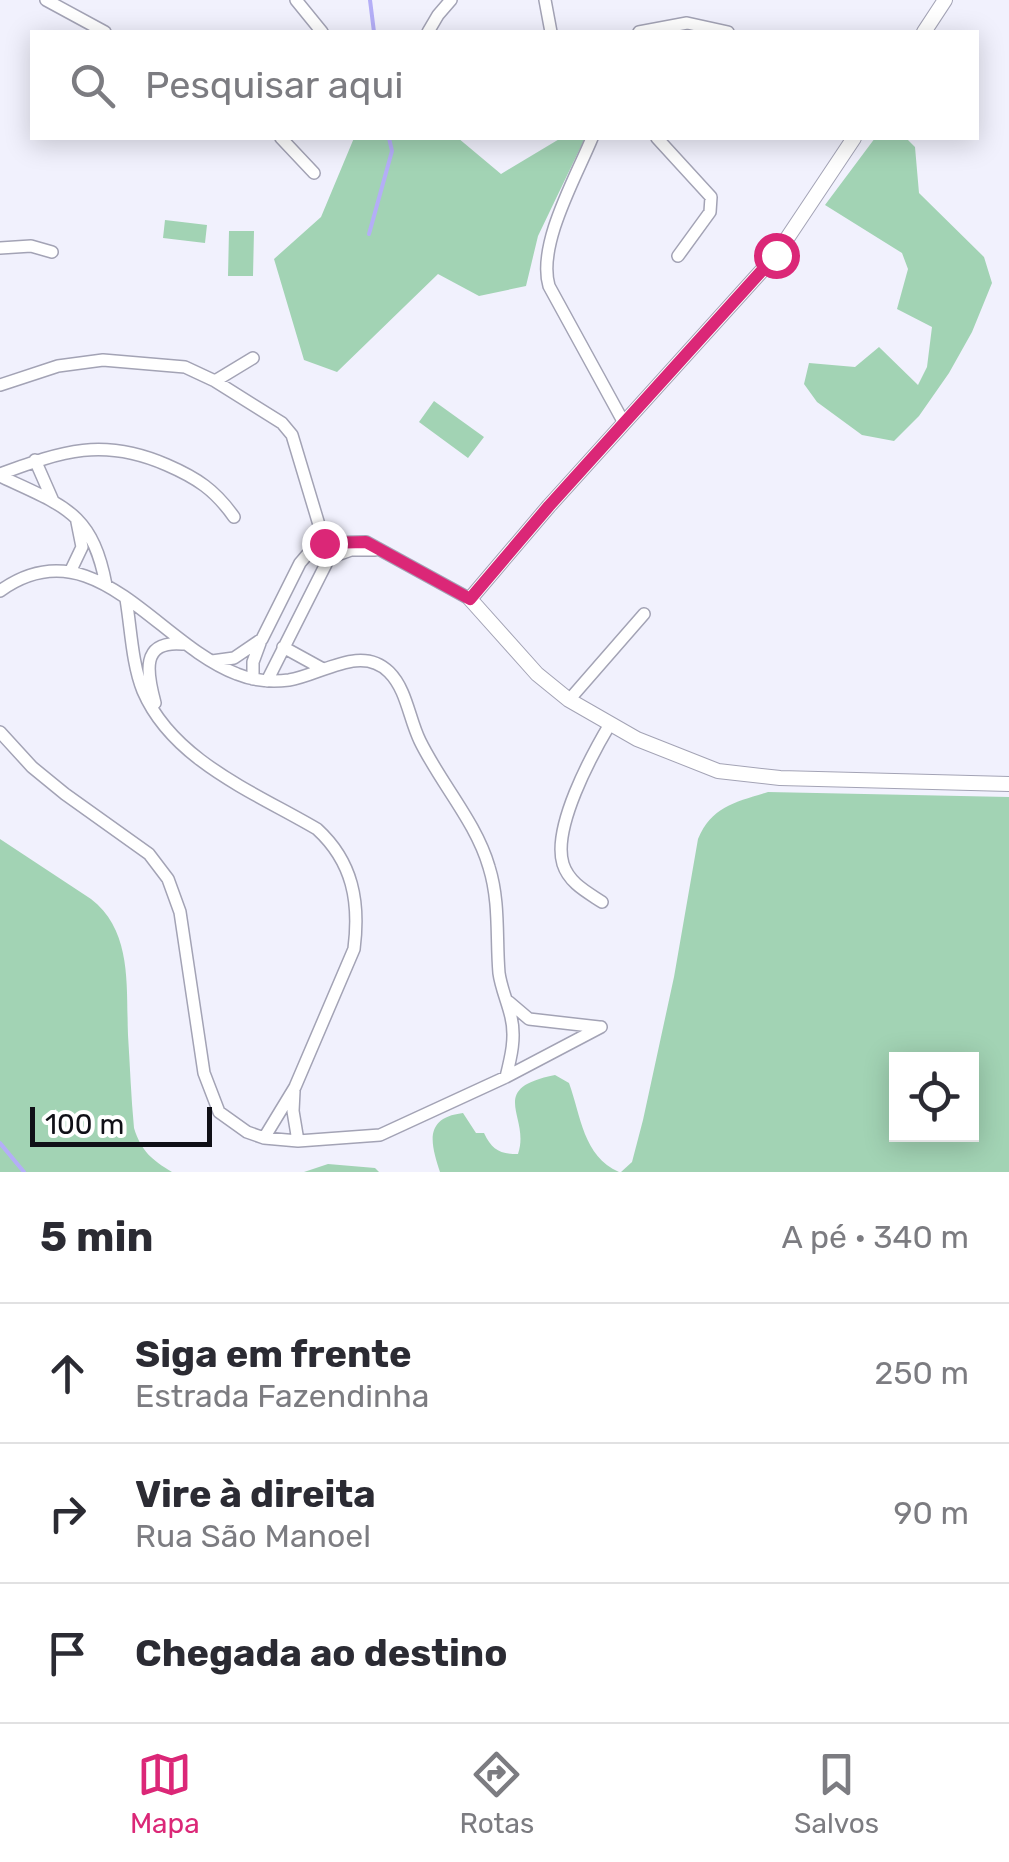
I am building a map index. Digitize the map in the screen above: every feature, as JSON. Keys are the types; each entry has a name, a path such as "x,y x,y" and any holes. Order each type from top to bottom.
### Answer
{"street":[{"path":"46,0 101,30"},
{"path":"296,0 320,30"},
{"path":"430,30 452,0"},
{"path":"545,0 551,30"},
{"path":"925,30 946,0"},
{"path":"650,30 687,23 719,30"},
{"path":"283,140 314,172"},
{"path":"591,140 552,240 545,273 624,423"},
{"path":"659,140 711,197 710,212 678,256"},
{"path":"470,599 776,255 853,140"},
{"path":"0,248 32,246 52,252"},
{"path":"215,381 253,358"},
{"path":"0,385 58,366 103,360 185,367 215,381 282,423 292,434 330,558"},
{"path":"0,475 35,460 112,448 143,455 200,480 222,498 234,517"},
{"path":"35,460 53,500"},
{"path":"0,475 53,500 76,518 94,539 106,585"},
{"path":"71,570 82,547 76,518"},
{"path":"252,679 255,652 300,563 312,549 324,543 358,540 470,599 537,674 570,700 650,745 718,771 780,778 1009,784"},
{"path":"268,681 330,558 351,550 383,550"},
{"path":"300,563 319,575"},
{"path":"0,591 35,571 71,570 106,585 186,644 252,679 293,679 345,662 374,662 397,682 418,736 480,844 490,869 496,901 499,976 513,1036 506,1077"},
{"path":"126,600 138,676 158,717 186,750 318,829 333,843 352,882 354,949 295,1088 264,1138"},
{"path":"570,700 644,614"},
{"path":"272,624 322,669"},
{"path":"212,660 234,658 262,639"},
{"path":"158,717 150,656 162,644 186,644"},
{"path":"602,902 573,882 564,866 561,845 564,826 592,754 610,724"},
{"path":"0,732 43,776 149,854 168,879 180,912 204,1073 219,1112 232,1124 264,1138 298,1141 380,1135 506,1077 601,1027 529,1020 506,999"},
{"path":"295,1088 293,1111 298,1141"}],"green space":[{"path":"353,140 460,140 501,174 558,140 584,140 538,236 526,286 479,296 438,274 337,372 304,360 274,259 321,217"},
{"path":"874,140 908,140 915,147 919,193 984,257 992,283 972,332 949,373 919,416 894,441 862,435 817,402 804,384 809,363 855,367 879,347 918,385 927,367 932,327 897,309 908,269 902,253 825,205"},
{"path":"165,220 207,225 205,243 163,238"},
{"path":"229,231 254,231 253,276 228,276"},
{"path":"434,401 484,437 468,458 419,422"},
{"path":"768,792 1009,797 1009,1172 621,1172 632,1162 643,1120 698,839 710,819 735,803"},
{"path":"0,839 91,899 114,927 125,961 134,1128 148,1154 172,1172 0,1172"},
{"path":"555,1075 569,1083 591,1146 607,1165 619,1172 440,1172 433,1134 441,1120 463,1113 476,1133 484,1133 494,1147 518,1154 516,1096 534,1081"},
{"path":"328,1164 375,1168 379,1172 304,1172"}],"waterway":[{"path":"370,0 374,30"},
{"path":"369,234 392,151 389,140"},
{"path":"0,1143 24,1172"}],"route":[{"path":"324,543 366,542 470,599 776,255"}]}
